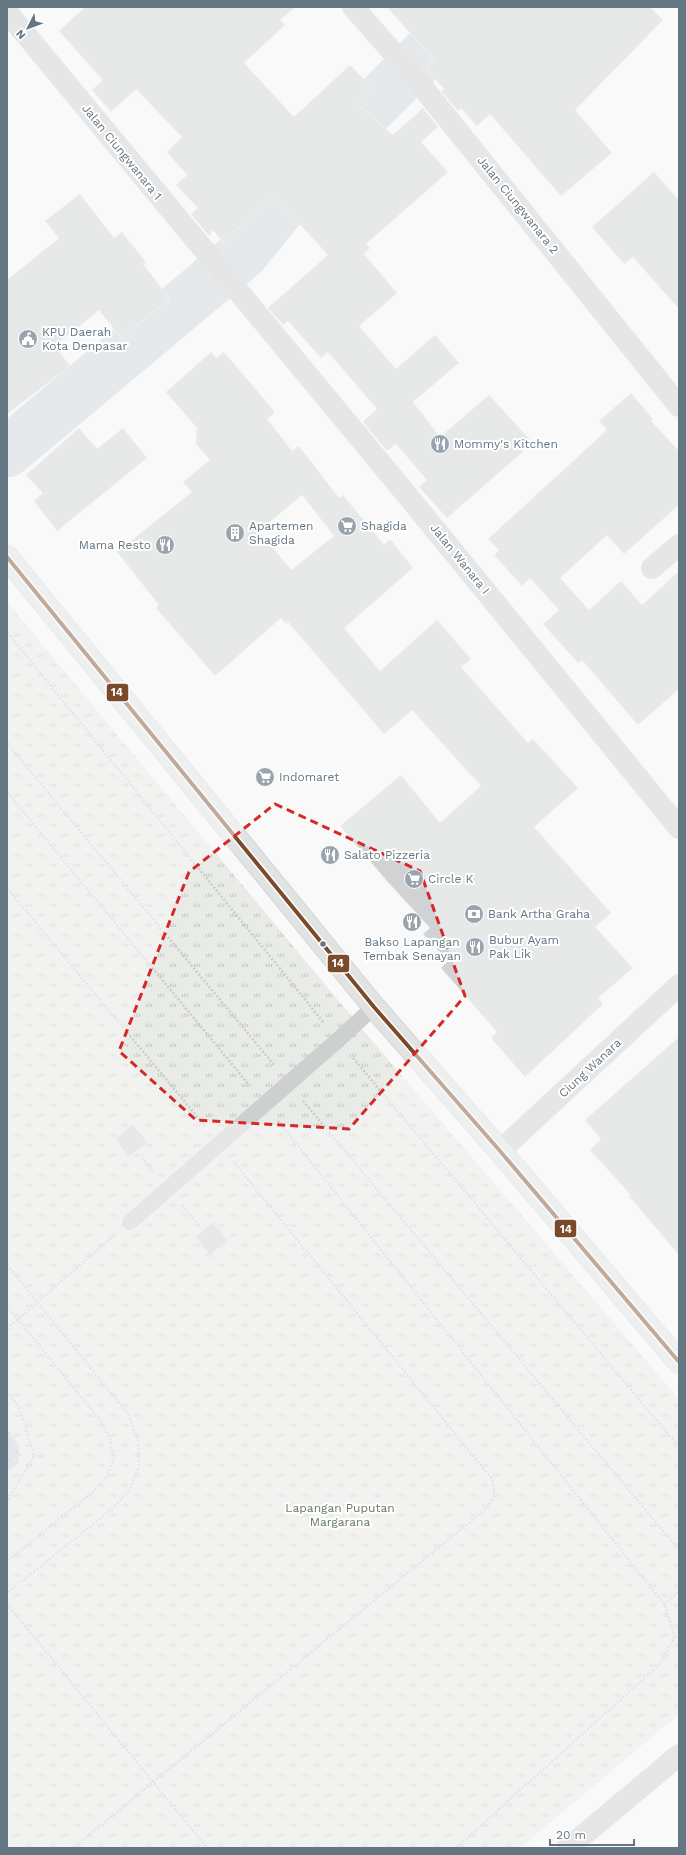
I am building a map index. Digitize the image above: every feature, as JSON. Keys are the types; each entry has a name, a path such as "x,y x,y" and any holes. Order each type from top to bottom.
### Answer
{"main road":[{"path":"7,557 374,1007 500,1151 679,1362"}],"street":[{"name":"Jalan Ciungwanara 2","path":"353,7 411,72 679,406"},
{"name":"Jalan Ciungwanara 1","path":"7,12 238,292"},
{"name":"Jalan Wanara I","path":"238,292 407,495 679,828"},
{"path":"652,568 679,545"},
{"name":"Ciung Wanara","path":"500,1151 679,985"},
{"path":"568,1848 679,1755"}],"lane":[{"path":"130,1222 374,1007"}],"path":[{"path":"7,743 679,1550"},
{"path":"7,792 265,1104 664,1604 676,1637 659,1665 456,1848"},
{"path":"7,888 220,1144 492,1479 495,1494 486,1508 73,1848"},
{"path":"7,1329 130,1222"},
{"path":"7,1265 128,1414 138,1440 139,1465 130,1489 112,1509 7,1593"},
{"path":"7,1306 103,1424 110,1439 114,1459 107,1477 94,1492 7,1561"},
{"path":"7,1391 19,1407 34,1456 7,1501"},
{"path":"34,1456 45,1457"},
{"path":"664,1604 679,1592"},
{"path":"7,1604 207,1848"}],"highlighted area":[{"path":"275,804 420,871 465,996 349,1129 196,1120 119,1051 189,872"}],"green space":[{"name":"Lapangan Puputan Margarana","path":"7,602 357,1023 679,1399 679,1714 520,1848 7,1848"}],"water":[{"path":"7,1429 19,1445 18,1464 7,1472"}],"building":[{"path":"85,7 295,7 280,20 285,25 244,63 294,117 350,65 373,89 357,104 393,135 423,108 438,127 421,142 448,172 366,244 370,248 364,254 397,293 359,326 396,369 435,335 459,363 413,402 440,437 489,395 533,443 447,518 419,487 427,480 396,444 387,451 363,422 377,409 328,352 321,358 288,321 283,325 268,308 328,255 274,196 223,242 213,230 209,236 191,214 198,208 176,185 187,175 167,152 182,137 136,89 111,112 92,90 103,80 59,31"},
{"path":"387,7 650,7 663,20 575,110 612,153 561,196 490,114 477,126 461,108 458,111 441,91 444,89 425,67 434,60"},
{"path":"654,172 679,200 679,309 633,257 624,264 592,227"},
{"path":"80,194 114,238 122,232 146,262 143,264 170,299 121,338 99,310 55,346 70,366 7,414 7,280 59,238 45,221"},
{"path":"211,352 216,358 224,352 275,412 267,419 292,451 299,446 339,498 343,495 384,545 390,539 413,568 344,628 380,671 437,620 471,659 461,667 528,743 533,739 578,788 534,827 611,913 595,927 633,968 598,998 603,1004 525,1077 491,1038 497,1032 441,968 448,961 423,934 430,928 340,826 401,775 440,823 481,786 412,710 384,734 288,622 286,624 281,618 215,676 156,608 159,605 117,552 192,492 183,482 210,460 196,444 197,428 166,392","holes":["302,495 334,536 291,570 259,531"]},
{"path":"631,393 653,419 651,421 679,451 679,505 624,554 607,535 560,578 589,610 621,581 642,605 679,571 679,689 638,725 582,660 578,663 543,624 559,610 530,578 522,586 494,555 499,550 488,539 607,430 599,421"},
{"path":"79,428 97,449 123,428 147,458 57,531 34,501 43,493 26,475"},
{"path":"679,1037 679,1255 629,1196 631,1195 590,1150 601,1139 585,1120"},
{"path":"133,1124 148,1143 129,1157 115,1139"},
{"path":"213,1222 228,1240 210,1255 195,1237"}],"waterway":[{"path":"7,452 243,254 319,160 472,7"}],"transit line":[{"name":"14","path":"7,557 374,1007 500,1151 679,1362"}],"place":[{"name":"KPU Daerah Kota Denpasar","path":"28,339"},
{"name":"Mommy's Kitchen","path":"440,444"},
{"name":"Shagida","path":"347,526"},
{"name":"Apartemen Shagida","path":"235,533"},
{"name":"Mama Resto","path":"165,545"},
{"name":"Indomaret","path":"265,777"},
{"name":"Salato Pizzeria","path":"330,855"},
{"name":"Circle K","path":"414,879"},
{"name":"Bank Artha Graha","path":"474,914"},
{"name":"Bakso Lapangan Tembak Senayan","path":"412,922"},
{"name":"Bubur Ayam Pak Lik","path":"475,947"}]}
